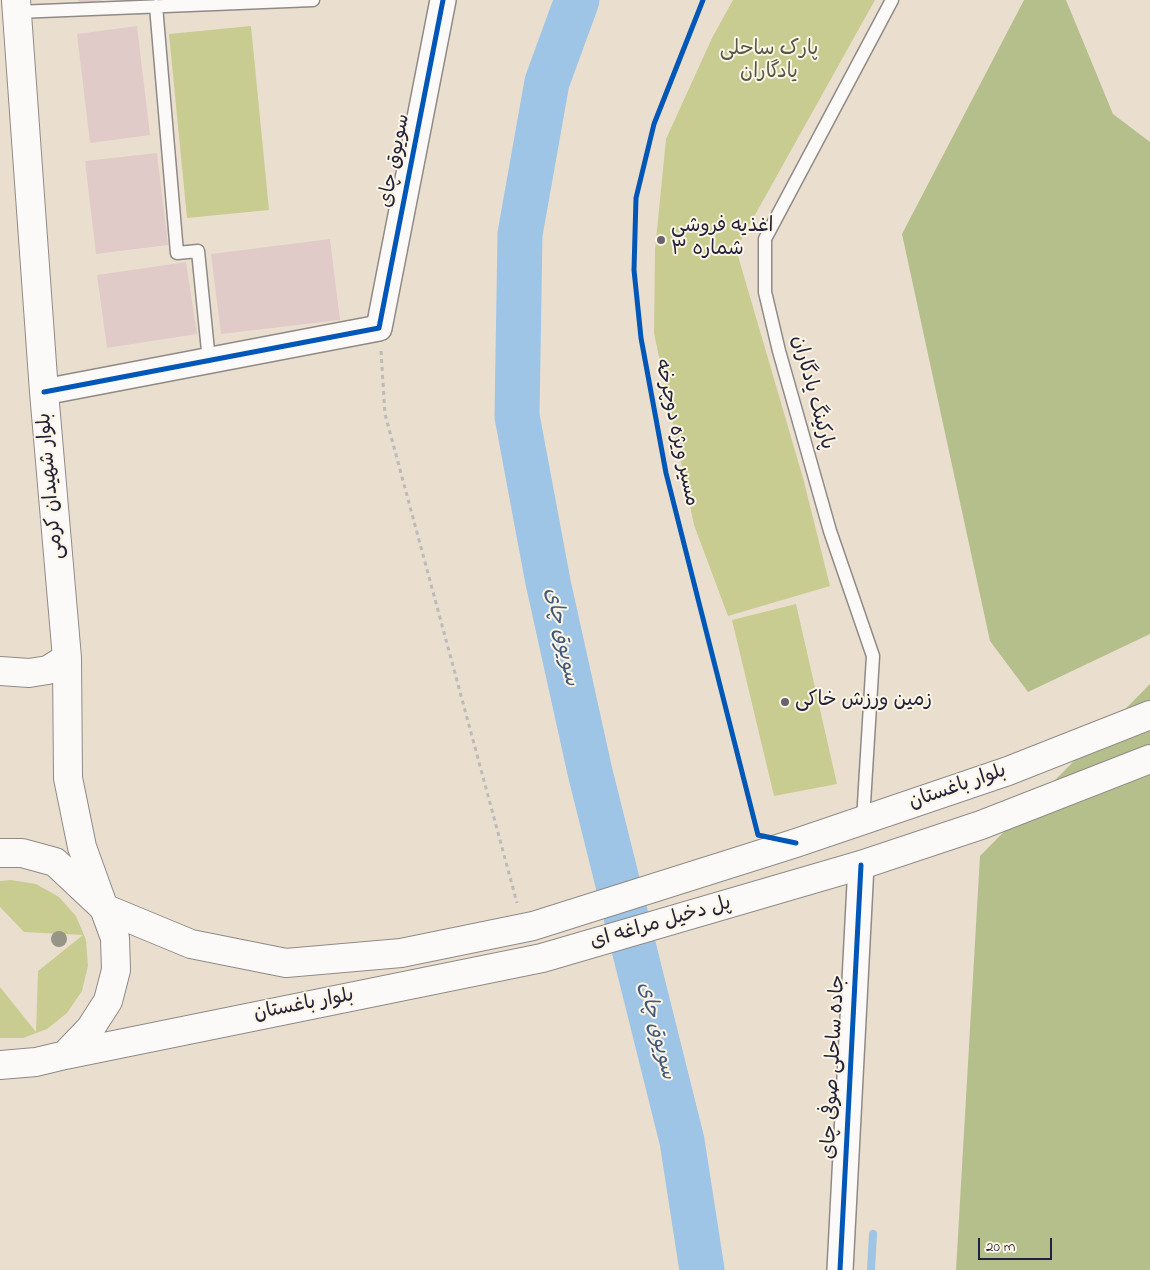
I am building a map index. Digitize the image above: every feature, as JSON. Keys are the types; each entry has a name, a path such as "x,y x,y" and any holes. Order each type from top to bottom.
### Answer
{"main road":[{"name":"بلوار شهیدان کرمی","path":"17,6 44,392 66,658 68,778 82,847 115,938 116,970 108,1001 90,1029 66,1055"},
{"path":"0,671 28,673 48,670 66,658"},
{"path":"1121,726 1150,701"},
{"name":"بلوار باغستان","path":"762,853 1008,771 1150,714"},
{"name":"بلوار باغستان","path":"779,889 861,865 980,825 1150,759"},
{"path":"0,853 22,853 55,862 104,908"},
{"name":"پل دخیل مراغه ای","path":"533,926 762,853"},
{"name":"پل دخیل مراغه ای","path":"542,958 779,889"},
{"name":"بلوار باغستان","path":"104,908 191,944 286,963 401,953 533,926"},
{"name":"بلوار باغستان","path":"1,1065 36,1062 542,958"}],"street":[{"name":"سویوق چای","path":"379,328 443,0"},
{"path":"44,392 379,328"},
{"name":"جاده ساحلی صوفی چای","path":"840,1270 861,865"}],"lane":[{"path":"17,6 156,6 313,0"},
{"name":"پارکینگ یادگاران","path":"863,820 873,656 830,531 779,350 764,292 765,239 892,0"},
{"path":"156,6 177,253 198,251 209,361"}],"path":[{"path":"379,328 385,414 517,903"}],"green space":[{"name":"پارک ساحلی یادگاران","path":"733,0 875,0 736,249 803,478 830,586 728,616 694,525 654,333 655,250 666,139 712,38"},
{"path":"1024,0 1066,0 1113,114 1150,142 1150,634 1028,692 990,641 902,234"},
{"path":"251,26 269,210 187,218 169,34"},
{"name":"زمین ورزش خاکی","path":"796,604 837,784 774,796 732,620"},
{"path":"1150,684 1150,1270 956,1270 980,856"},
{"path":"11,880 36,884 59,897 76,916 84,935 88,966 82,991 67,1013 47,1029 23,1038 0,1038 0,987 36,1032 38,971 83,935 24,932 0,907 0,881"}],"building":[{"path":"78,0 101,0 101,1 78,4"},
{"path":"137,26 150,135 90,143 77,34"},
{"path":"157,153 168,245 96,254 85,161"},
{"path":"330,239 340,320 221,334 211,254"},
{"path":"186,262 197,334 107,348 97,275"}],"waterway":[{"name":"سویوق چای","path":"577,0 547,82 520,234 517,416 548,582 590,772 682,1141 702,1270"},
{"path":"871,1270 873,1234"}],"cycle path":[{"path":"44,392 379,328 443,0"},
{"name":"مسیر ویژه دوچرخه","path":"703,0 654,124 636,198 634,270 641,338 666,473 758,835 796,843"},
{"path":"840,1270 861,865"}],"place":[{"name":"اغذیه فروشی شماره ۳","path":"661,240"},
{"name":"زمین ورزش خاکی","path":"785,702"}]}
